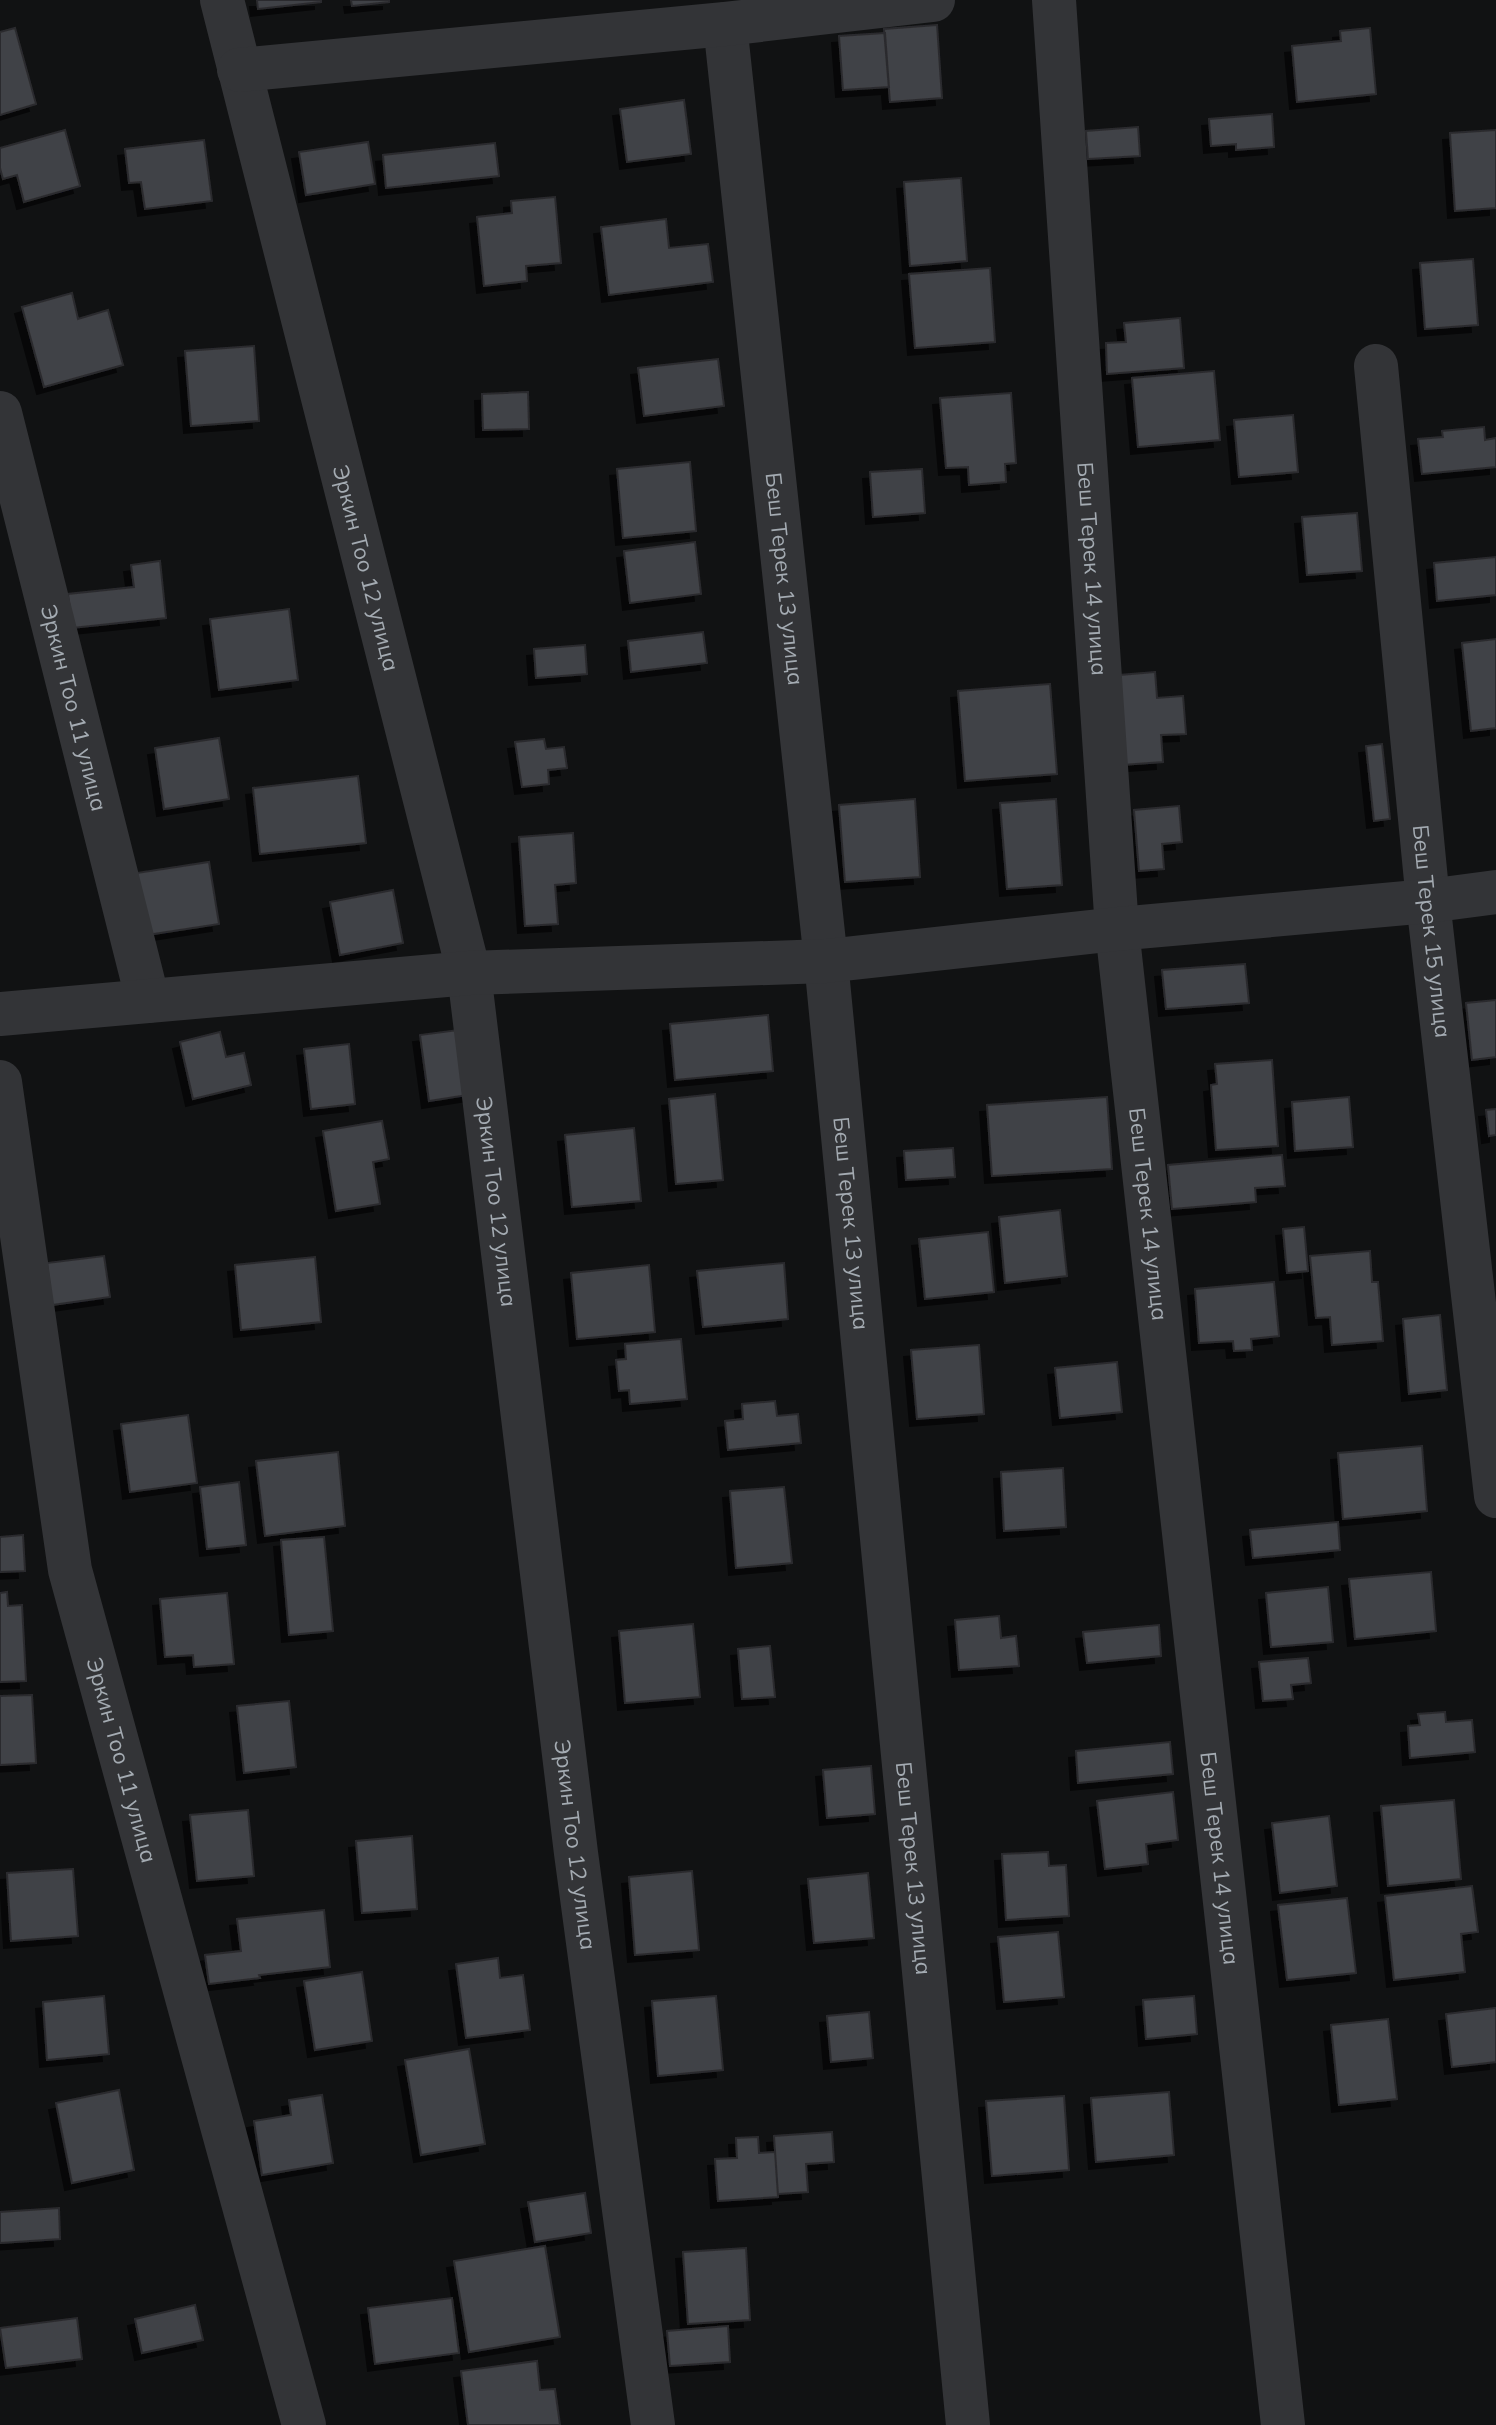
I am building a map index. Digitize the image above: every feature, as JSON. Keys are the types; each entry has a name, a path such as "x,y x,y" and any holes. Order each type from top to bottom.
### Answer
{"street":[{"name":"Эркин Тоо 12 улица","path":"222,0 469,973 576,1853 653,2425"},
{"path":"239,70 725,24 933,0"},
{"name":"Беш Терек 14 улица","path":"1054,0 1117,929 1283,2425"},
{"name":"Беш Терек 13 улица","path":"725,24 826,961 968,2425"},
{"name":"Беш Терек 15 улица","path":"1376,366 1428,901 1496,1496"},
{"name":"Эркин Тоо 11 улица","path":"0,413 148,1001"},
{"path":"0,1014 469,973 826,961 1496,892"},
{"name":"Эркин Тоо 11 улица","path":"0,1082 70,1570 304,2425"}],"building":[{"path":"257,0 321,0 321,2 258,9"},
{"path":"351,0 389,0 389,2 352,6"},
{"path":"937,25 942,98 890,102 884,29"},
{"path":"15,28 36,104 0,115 0,32"},
{"path":"1370,28 1376,94 1297,102 1292,46 1341,41 1340,31"},
{"path":"885,33 889,87 843,90 839,36"},
{"path":"684,100 691,154 627,162 620,109"},
{"path":"1272,114 1274,147 1236,150 1236,144 1211,146 1209,119"},
{"path":"1138,127 1140,156 1088,159 1086,131"},
{"path":"65,130 80,186 24,202 17,175 3,179 0,148"},
{"path":"1496,130 1496,208 1455,211 1450,133"},
{"path":"204,140 212,201 145,209 141,182 129,183 125,149"},
{"path":"368,142 375,184 306,195 299,152"},
{"path":"495,143 499,176 386,188 383,155"},
{"path":"961,178 967,261 910,266 904,182"},
{"path":"555,197 561,263 526,266 527,281 484,286 477,217 512,213 511,201"},
{"path":"666,219 669,248 708,244 713,282 609,295 601,227"},
{"path":"1473,259 1478,325 1425,329 1420,263"},
{"path":"990,268 995,342 915,348 909,274"},
{"path":"72,293 78,319 108,310 123,365 44,387 22,307"},
{"path":"1180,318 1184,368 1107,374 1106,343 1126,342 1124,323"},
{"path":"254,346 259,421 191,426 185,351"},
{"path":"718,359 724,406 644,416 638,368"},
{"path":"1214,371 1220,440 1138,447 1132,378"},
{"path":"528,392 529,429 483,430 482,394"},
{"path":"1011,393 1016,463 1005,464 1006,482 969,485 968,467 946,468 940,398"},
{"path":"1293,415 1298,472 1239,477 1234,420"},
{"path":"1484,427 1485,440 1496,438 1496,467 1422,474 1418,439 1443,437 1442,431"},
{"path":"690,462 696,531 623,538 617,469"},
{"path":"922,469 925,513 873,517 870,472"},
{"path":"1357,513 1362,571 1307,575 1302,517"},
{"path":"695,542 701,594 630,603 624,551"},
{"path":"1496,557 1496,595 1437,601 1434,563"},
{"path":"160,561 166,618 72,628 68,594 134,587 131,565"},
{"path":"289,609 298,680 219,690 210,619"},
{"path":"703,632 707,663 631,672 628,641"},
{"path":"1496,639 1496,728 1471,731 1462,643"},
{"path":"585,645 587,674 536,678 534,649"},
{"path":"1155,672 1157,698 1183,696 1186,734 1161,735 1163,762 1122,765 1120,675"},
{"path":"1050,684 1057,774 965,781 958,691"},
{"path":"219,738 229,799 164,809 155,748"},
{"path":"544,739 546,749 564,747 567,768 548,770 549,784 522,787 515,742"},
{"path":"1382,744 1390,819 1374,821 1366,746"},
{"path":"358,776 366,843 260,854 253,788"},
{"path":"915,799 920,877 845,882 839,805"},
{"path":"1056,799 1062,885 1007,889 1000,803"},
{"path":"1179,806 1182,842 1162,844 1164,869 1139,871 1134,810"},
{"path":"573,833 576,883 555,885 558,924 525,926 519,837"},
{"path":"209,862 219,924 147,935 137,873"},
{"path":"393,890 403,943 340,955 330,902"},
{"path":"1245,964 1249,1003 1166,1009 1162,970"},
{"path":"1496,1000 1496,1057 1472,1060 1466,1003"},
{"path":"768,1015 773,1071 675,1080 670,1024"},
{"path":"466,1029 474,1094 429,1101 420,1035"},
{"path":"220,1032 226,1057 244,1053 251,1085 193,1099 180,1042"},
{"path":"349,1044 355,1104 311,1109 304,1049"},
{"path":"1272,1060 1278,1146 1216,1150 1211,1085 1217,1084 1215,1064"},
{"path":"715,1094 723,1180 676,1184 669,1099"},
{"path":"1107,1097 1112,1169 992,1176 987,1105"},
{"path":"1349,1097 1353,1147 1295,1151 1292,1102"},
{"path":"1496,1109 1496,1135 1489,1136 1486,1110"},
{"path":"382,1121 389,1159 373,1162 380,1204 336,1211 323,1131"},
{"path":"634,1128 641,1201 572,1207 565,1135"},
{"path":"953,1148 955,1177 906,1180 904,1151"},
{"path":"1282,1155 1285,1186 1255,1188 1256,1202 1172,1209 1168,1165"},
{"path":"1060,1210 1067,1276 1005,1283 999,1217"},
{"path":"1304,1227 1308,1271 1287,1273 1283,1229"},
{"path":"988,1232 994,1292 925,1299 919,1239"},
{"path":"1370,1251 1372,1282 1378,1282 1383,1341 1332,1345 1330,1317 1316,1318 1310,1256"},
{"path":"104,1256 110,1297 52,1305 47,1263"},
{"path":"315,1257 321,1322 241,1330 235,1265"},
{"path":"784,1263 788,1319 703,1327 697,1271"},
{"path":"649,1265 655,1332 577,1339 571,1273"},
{"path":"1274,1282 1279,1336 1251,1339 1252,1350 1234,1351 1233,1341 1199,1343 1195,1289"},
{"path":"1440,1315 1447,1390 1409,1394 1403,1319"},
{"path":"681,1339 687,1399 630,1404 629,1390 619,1391 616,1360 626,1359 625,1344"},
{"path":"979,1345 984,1414 917,1419 911,1350"},
{"path":"1117,1362 1122,1412 1060,1418 1055,1368"},
{"path":"775,1401 777,1416 798,1414 801,1443 728,1450 725,1421 743,1419 742,1404"},
{"path":"188,1415 197,1483 130,1492 121,1424"},
{"path":"1422,1446 1427,1511 1343,1519 1338,1453"},
{"path":"338,1452 345,1526 265,1536 256,1461"},
{"path":"1063,1468 1066,1527 1004,1531 1001,1472"},
{"path":"239,1482 246,1545 207,1549 200,1487"},
{"path":"784,1487 792,1563 736,1568 730,1491"},
{"path":"1338,1522 1340,1550 1253,1558 1250,1530"},
{"path":"23,1535 25,1571 0,1572 0,1537"},
{"path":"324,1537 333,1631 289,1635 281,1540"},
{"path":"1431,1572 1436,1631 1355,1639 1349,1579"},
{"path":"1328,1587 1333,1642 1271,1647 1266,1593"},
{"path":"7,1592 8,1606 22,1605 26,1681 0,1682 0,1593"},
{"path":"227,1593 234,1664 194,1667 193,1655 165,1657 160,1599"},
{"path":"999,1616 1001,1638 1016,1636 1019,1666 959,1670 955,1620"},
{"path":"693,1624 700,1697 625,1703 619,1631"},
{"path":"1159,1625 1161,1656 1087,1663 1083,1632"},
{"path":"770,1646 775,1697 742,1699 738,1649"},
{"path":"1308,1658 1311,1683 1291,1685 1293,1699 1263,1701 1259,1662"},
{"path":"32,1695 36,1763 0,1765 0,1696"},
{"path":"289,1701 296,1767 244,1773 237,1706"},
{"path":"1445,1712 1446,1722 1472,1720 1475,1752 1410,1758 1408,1726 1420,1725 1418,1714"},
{"path":"1170,1742 1173,1774 1078,1783 1076,1751"},
{"path":"871,1766 875,1814 827,1818 823,1770"},
{"path":"1173,1792 1178,1840 1146,1844 1148,1864 1105,1869 1097,1801"},
{"path":"1454,1800 1461,1879 1388,1886 1381,1806"},
{"path":"248,1810 254,1876 197,1881 190,1815"},
{"path":"1329,1816 1337,1886 1280,1893 1272,1823"},
{"path":"412,1836 417,1909 362,1913 356,1841"},
{"path":"1048,1852 1049,1866 1066,1865 1069,1916 1006,1920 1002,1854"},
{"path":"73,1869 78,1936 11,1941 7,1873"},
{"path":"692,1871 699,1950 635,1955 629,1877"},
{"path":"868,1873 874,1938 814,1943 808,1879"},
{"path":"1472,1886 1478,1932 1461,1934 1465,1972 1394,1980 1385,1896"},
{"path":"1347,1898 1356,1973 1287,1980 1278,1905"},
{"path":"324,1910 330,1967 209,1984 205,1955 241,1951 237,1919"},
{"path":"1058,1932 1064,1997 1004,2002 998,1937"},
{"path":"498,1958 500,1978 523,1975 530,2030 466,2038 456,1964"},
{"path":"362,1972 372,2041 315,2050 304,1981"},
{"path":"104,1996 109,2054 47,2060 43,2002"},
{"path":"716,1996 723,2070 658,2076 652,2001"},
{"path":"1194,1996 1197,2034 1146,2039 1143,2000"},
{"path":"1496,2008 1496,2062 1452,2067 1446,2014"},
{"path":"869,2012 873,2058 831,2062 827,2016"},
{"path":"1388,2019 1397,2099 1339,2105 1331,2025"},
{"path":"469,2049 485,2144 421,2155 405,2060"},
{"path":"119,2090 134,2170 72,2183 56,2103"},
{"path":"1169,2092 1174,2155 1096,2162 1091,2098"},
{"path":"322,2095 333,2163 262,2175 254,2121 291,2115 289,2100"},
{"path":"1064,2096 1069,2170 992,2176 986,2101"},
{"path":"832,2132 834,2162 806,2164 808,2192 778,2194 774,2136"},
{"path":"758,2137 759,2153 775,2152 778,2197 718,2201 715,2159 737,2158 736,2138"},
{"path":"585,2193 591,2233 535,2242 528,2202"},
{"path":"59,2208 60,2239 0,2243 0,2212"},
{"path":"545,2246 560,2337 469,2352 454,2261"},
{"path":"746,2248 750,2320 688,2324 683,2252"},
{"path":"452,2298 459,2353 375,2364 368,2308"},
{"path":"195,2305 203,2340 142,2353 135,2319"},
{"path":"77,2318 82,2359 6,2368 0,2328"},
{"path":"728,2326 730,2362 670,2366 667,2331"},
{"path":"537,2361 540,2390 555,2389 560,2425 468,2425 461,2371"}]}
